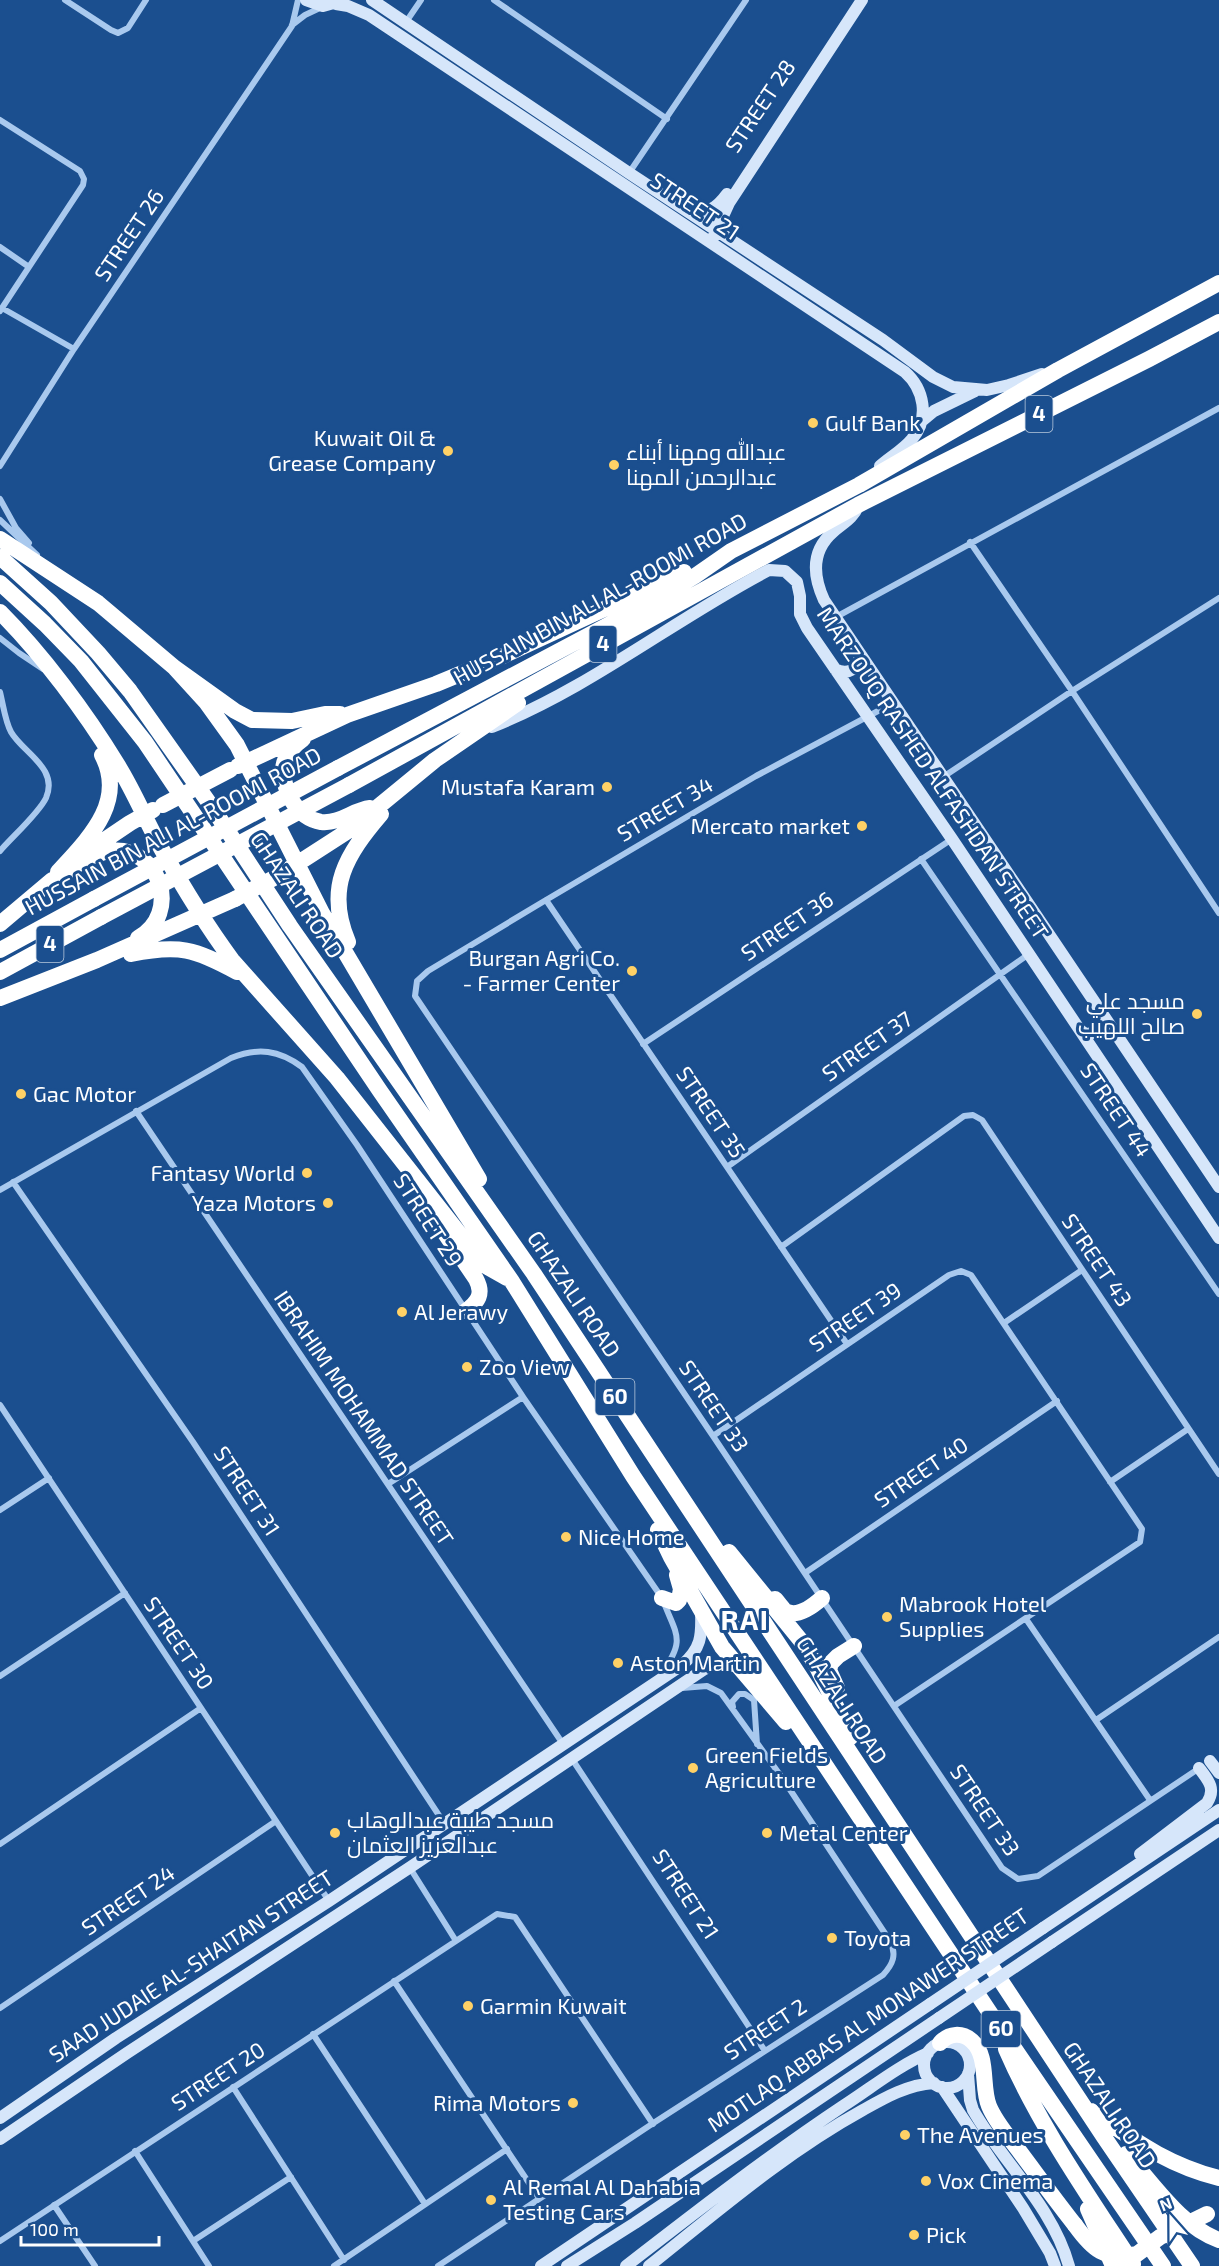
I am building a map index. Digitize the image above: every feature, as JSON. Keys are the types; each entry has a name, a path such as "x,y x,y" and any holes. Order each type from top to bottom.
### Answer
{"highway":[{"name":"HUSSAIN BIN ALI AL-ROOMI ROAD","path":"0,950 657,599 695,576 731,550 859,485 1058,370 1219,283"},
{"name":"HUSSAIN BIN ALI AL-ROOMI ROAD","path":"0,972 350,785 858,505 1219,322"},
{"path":"0,539 98,603 175,668 235,711 252,720 292,722 325,714 347,715"},
{"path":"0,924 100,842 144,815 246,762 347,715 416,692 494,660 731,550"},
{"name":"GHAZALI ROAD","path":"0,557 51,603 130,691 212,807 290,926 534,1274 1083,2106 1192,2266"},
{"name":"GHAZALI ROAD","path":"0,583 81,661 139,734 511,1280 633,1476 990,2013 1163,2266"},
{"path":"0,612 53,674 97,732 118,765 161,848 218,941 245,976 337,1078 484,1265 511,1280"},
{"path":"0,999 98,960 201,915 292,867 351,829 466,738 613,639"},
{"path":"175,668 222,722 246,762 292,867 375,1000 534,1274"},
{"path":"46,886 105,814 110,796 110,778 106,762 73,701"},
{"path":"347,715 342,722 306,737 296,745 288,755 283,767 284,785 299,812 316,821 337,820 363,809 376,808"},
{"path":"375,1000 341,924 338,888 341,875 371,825 406,784"},
{"path":"46,886 94,856 108,851 130,853 144,860 154,870 162,891 162,905 157,919 142,936 98,960"},
{"path":"98,960 153,949 179,948 206,955 245,976"},
{"path":"416,1180 435,1218 479,1283 481,1289 478,1300 466,1311"},
{"path":"633,1476 671,1557 722,1647 842,1790"},
{"path":"684,1500 802,1642 816,1665 865,1775"},
{"path":"662,1598 675,1603 680,1600 681,1595 671,1557"},
{"path":"741,1566 754,1576 786,1611 800,1612 822,1598"},
{"path":"849,1735 849,1715 829,1670 831,1663 838,1656 854,1646"},
{"path":"990,2013 1016,2072 1065,2156 1136,2260"},
{"path":"934,2048 949,2036 956,2034 964,2036 976,2045 981,2057 984,2088 992,2112 1089,2244 1101,2252 1136,2260"},
{"path":"1083,2106 1161,2157 1184,2168 1219,2178"},
{"path":"1104,2137 1126,2154 1177,2212 1197,2228 1219,2240"},
{"path":"1065,2156 1113,2266"},
{"path":"1121,2266 1136,2260 1171,2230 1213,2212"}],"street":[{"path":"65,0 118,33 128,28 146,0"},
{"name":"STREET 26","path":"292,26 298,0"},
{"name":"STREET 21","path":"306,0 334,4 369,15 906,356 923,371 943,382 976,390 998,388 1058,370"},
{"name":"STREET 21","path":"372,0 685,210 714,236 899,368 909,376 920,393 923,406 922,421"},
{"path":"406,22 421,0"},
{"path":"494,0 667,119"},
{"path":"629,173 746,0"},
{"name":"STREET 28","path":"685,210 705,212 722,201 855,0"},
{"name":"STREET 28","path":"714,236 729,203 862,0"},
{"name":"STREET 26","path":"0,466 74,349 292,26 305,15 334,4"},
{"path":"0,120 80,171 84,179 1,309 74,349"},
{"path":"0,247 29,267"},
{"path":"899,368 906,364 906,356"},
{"path":"859,485 912,440 922,421 934,411 976,390"},
{"path":"835,617 1219,408"},
{"path":"0,500 16,528 55,575"},
{"name":"MARZOUQ RASHED ALFASHDAN STREET","path":"858,505 851,519 832,532 818,551 815,561 816,578 824,600 1219,1187"},
{"path":"0,520 38,556"},
{"path":"970,542 1219,913"},
{"name":"MARZOUQ RASHED ALFASHDAN STREET","path":"466,738 540,705 769,570 777,569 792,576 797,582 802,619 1219,1239"},
{"path":"800,601 810,595 824,600"},
{"path":"943,777 1072,691 1219,598"},
{"path":"0,638 18,653 53,674"},
{"path":"835,669 844,672 852,670 858,663 860,654"},
{"path":"0,692 10,730 41,764 47,777 48,787 46,797 40,806 0,851"},
{"name":"STREET 34","path":"458,953 756,776 893,704"},
{"name":"STREET 36","path":"643,1044 952,839"},
{"name":"STREET 44","path":"921,859 1219,1294"},
{"name":"STREET 35","path":"546,900 847,1344"},
{"name":"STREET 33","path":"458,953 422,975 415,989 419,1003 1002,1868 1018,1879 1038,1876 1150,1800"},
{"name":"STREET 37","path":"727,1167 1029,954"},
{"path":"1080,1030 1085,1034 1098,1031 1104,1016"},
{"name":"STREET 29","path":"0,1190 136,1111 245,1052 261,1050 276,1052 302,1067 523,1397 662,1598 675,1630 677,1647 673,1658 654,1683"},
{"name":"IBRAHIM MOHAMMAD STREET","path":"136,1111 563,1744"},
{"name":"STREET 43","path":"781,1246 964,1116 973,1115 982,1120 1219,1474"},
{"name":"STREET 31","path":"13,1182 193,1442 444,1823"},
{"path":"1004,1323 1082,1270"},
{"name":"STREET 39","path":"713,1436 949,1275 961,1271 971,1275 1142,1529 1140,1542 1026,1619"},
{"path":"388,1484 523,1397"},
{"name":"STREET 40","path":"805,1573 1057,1401"},
{"name":"STREET 30","path":"0,1405 329,1900"},
{"path":"1110,1482 1188,1429"},
{"path":"0,1510 49,1478"},
{"path":"0,1676 125,1593"},
{"name":"SAAD JUDAIE AL-SHAITAN STREET","path":"0,2118 116,2038 329,1900 682,1665 696,1649 702,1637 701,1608"},
{"path":"894,1706 1026,1619 1150,1800 1210,1761"},
{"path":"1096,1720 1219,1637"},
{"name":"SAAD JUDAIE AL-SHAITAN STREET","path":"0,2139 624,1725 673,1690 713,1665 739,1666"},
{"name":"STREET 2","path":"438,2266 883,1975 895,1956 890,1941 783,1779 721,1693 707,1686 691,1686 673,1690"},
{"path":"734,1710 732,1702 739,1694 745,1694 754,1700 757,1745"},
{"path":"0,1844 201,1708"},
{"path":"615,1709 612,1713 614,1721 618,1725 624,1725"},
{"path":"580,1732 586,1731 594,1736 594,1743 590,1747"},
{"name":"STREET 21","path":"572,1759 765,2051"},
{"path":"1210,1761 1219,1773"},
{"path":"1113,1881 1139,1855 1207,1803 1212,1795 1210,1761"},
{"name":"MOTLAQ ABBAS AL MONAWER STREET","path":"541,2266 1219,1810"},
{"name":"STREET 24","path":"0,2008 276,1821"},
{"name":"MOTLAQ ABBAS AL MONAWER STREET","path":"567,2266 1219,1830"},
{"path":"409,1868 456,1941"},
{"name":"STREET 20","path":"0,2241 497,1914 516,1917 653,2124"},
{"path":"394,1981 539,2198"},
{"path":"143,2022 140,2027 141,2032 145,2037 152,2037"},
{"path":"313,2034 425,2204"},
{"path":"116,2038 126,2042 127,2053"},
{"path":"626,2266 877,2084 934,2048 951,2042 964,2049 969,2058 970,2100 973,2109 1047,2215 1069,2266"},
{"path":"934,2048 925,2069 1042,2239 1055,2266"},
{"path":"649,2266 746,2181 830,2129 903,2089 938,2085 951,2087 960,2084 968,2073"},
{"path":"233,2087 344,2260"},
{"path":"334,2266 507,2150"},
{"path":"135,2151 209,2266"},
{"path":"193,2241 291,2177"},
{"path":"54,2205 95,2266"}],"place":[{"name":"Gulf Bank","path":"813,423"},
{"name":"Kuwait Oil & Grease Company","path":"448,451"},
{"name":"عبدالله ومهنا أبناء عبدالرحمن المهنا","path":"614,465"},
{"name":"Mustafa Karam","path":"607,787"},
{"name":"Mercato market","path":"862,826"},
{"name":"Burgan Agri Co. - Farmer Center","path":"632,971"},
{"name":"مسجد علي صالح اللهيب","path":"1197,1014"},
{"name":"Gac Motor","path":"21,1094"},
{"name":"Fantasy World","path":"307,1173"},
{"name":"Yaza Motors","path":"328,1203"},
{"name":"Al Jerawy","path":"402,1312"},
{"name":"Zoo View","path":"467,1367"},
{"name":"Nice Home","path":"566,1537"},
{"name":"Mabrook Hotel Supplies","path":"887,1617"},
{"name":"Aston Martin","path":"618,1663"},
{"name":"Green Fields Agriculture","path":"693,1768"},
{"name":"مسجد طيبة عبدالوهاب عبدالعزيز العثمان","path":"335,1833"},
{"name":"Metal Center","path":"767,1833"},
{"name":"Toyota","path":"832,1938"},
{"name":"Garmin Kuwait","path":"468,2006"},
{"name":"Rima Motors","path":"573,2103"},
{"name":"The Avenues","path":"905,2135"},
{"name":"Vox Cinema","path":"926,2181"},
{"name":"Al Remal Al Dahabia Testing Cars","path":"491,2200"},
{"name":"Pick","path":"914,2235"}],"district":[{"name":"RAI","path":"745,1620"}]}
